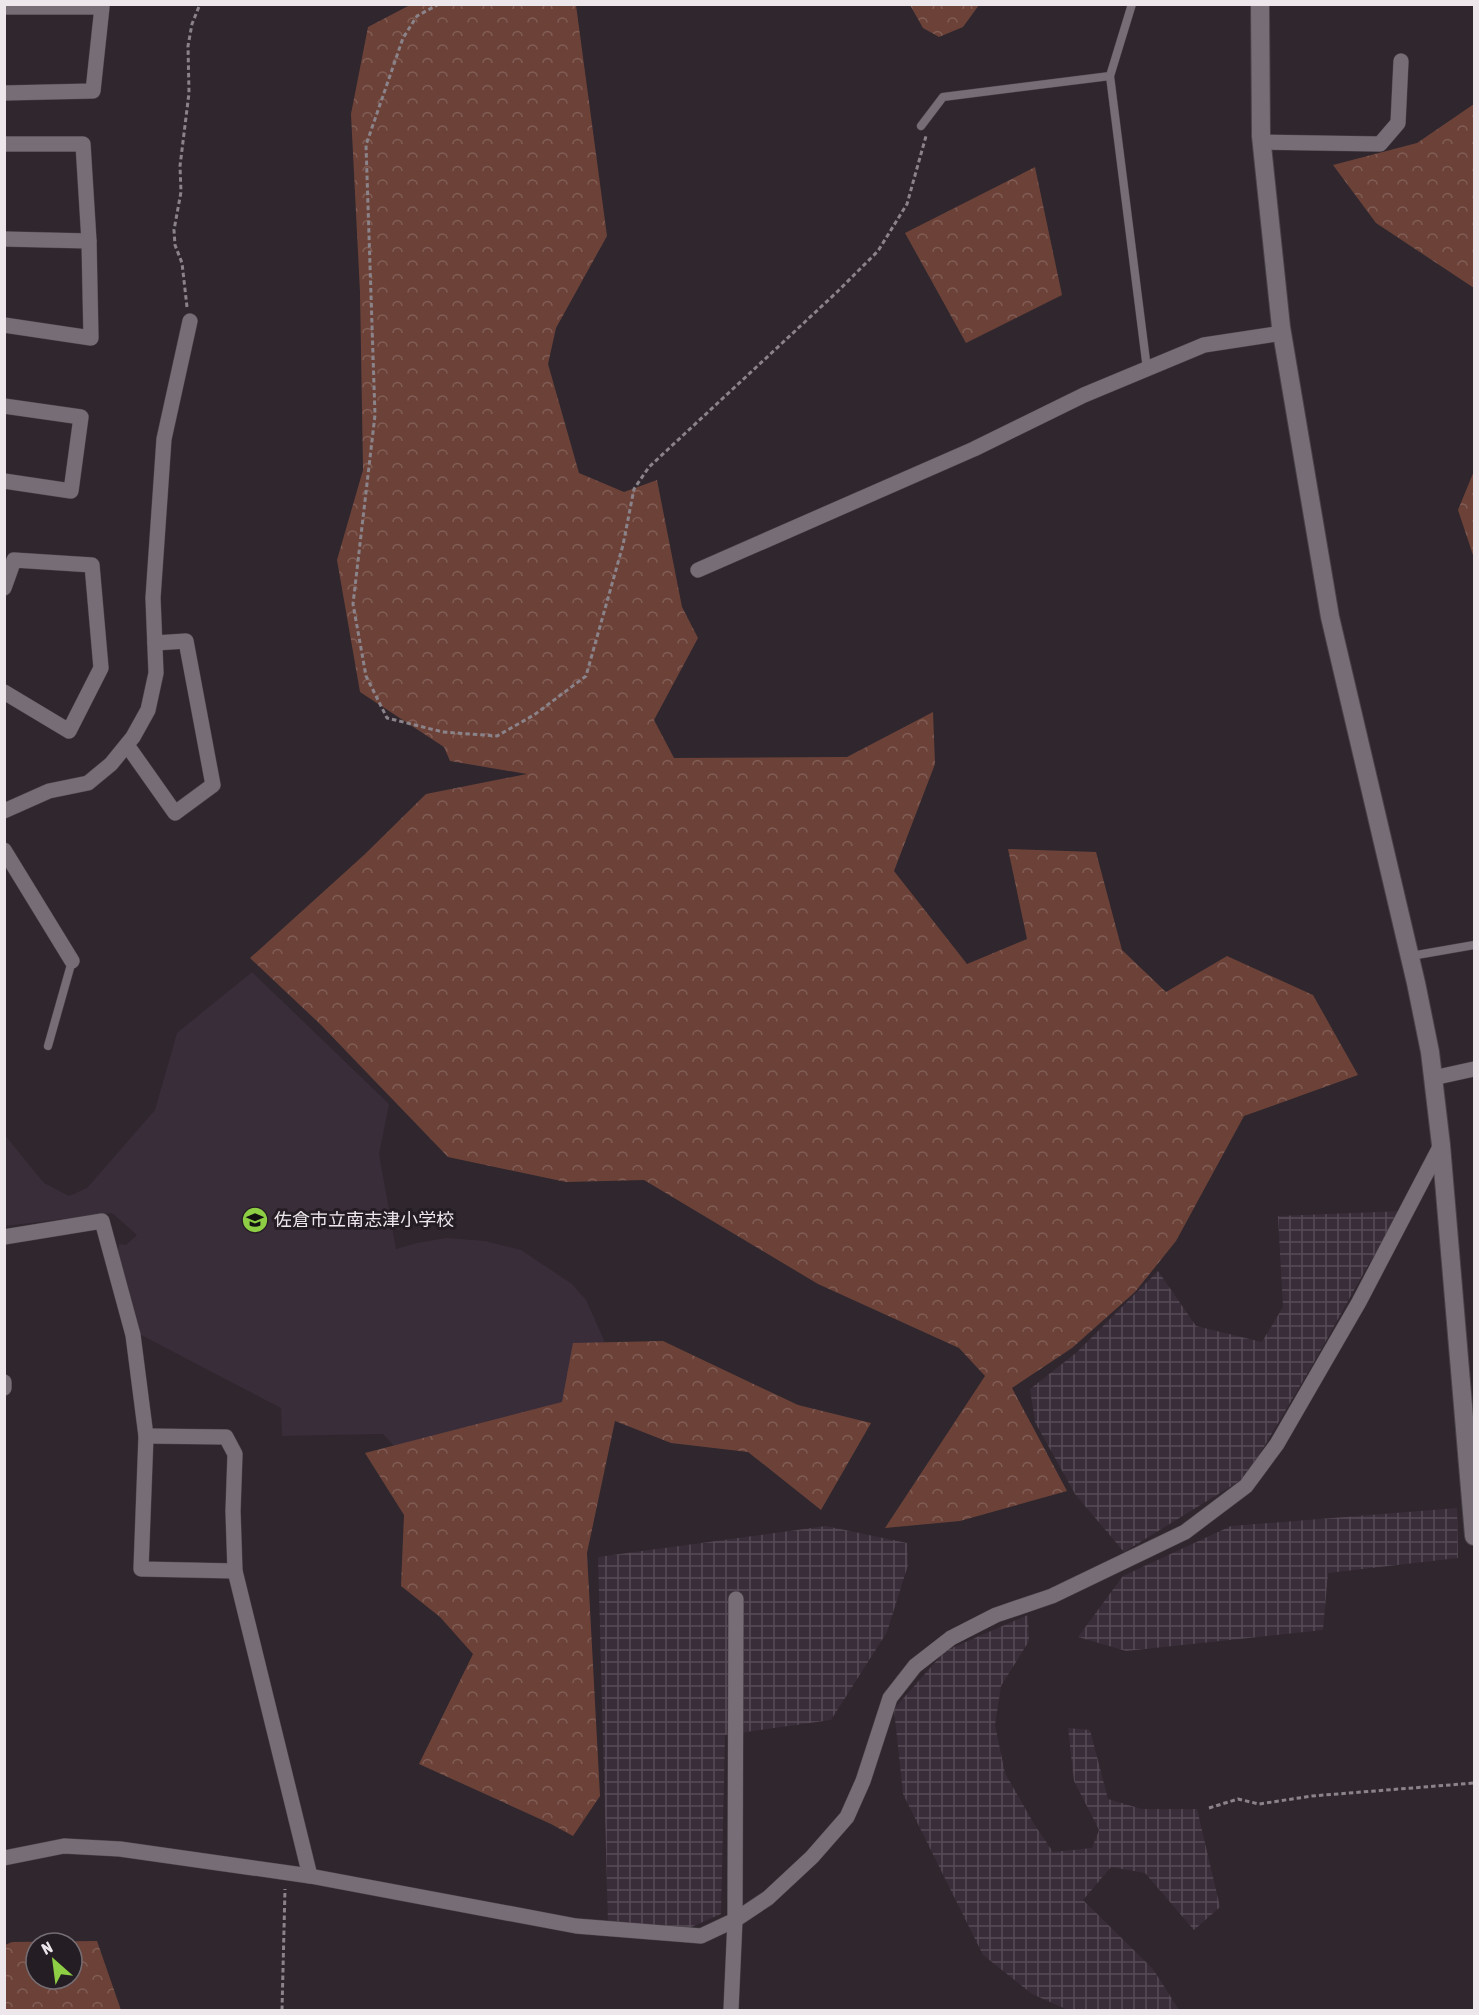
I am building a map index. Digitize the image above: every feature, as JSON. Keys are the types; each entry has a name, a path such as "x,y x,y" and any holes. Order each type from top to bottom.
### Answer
{"street":[{"path":"1260,4 1262,142 1282,333 1330,617 1430,1052 1441,1146 1474,1536"},
{"path":"4,7 102,7 93,91 4,93"},
{"path":"1262,142 1380,144 1398,123 1401,61"},
{"path":"4,144 84,144 91,338 4,325"},
{"path":"4,239 89,241"},
{"path":"4,810 49,791 88,783 111,764 127,746 148,710 156,673 153,598 164,439 190,321"},
{"path":"698,570 974,449 1084,395 1204,345 1282,333"},
{"path":"4,406 81,417 70,491 4,482"},
{"path":"4,588 14,560 92,565 101,668 69,731 4,692"},
{"path":"127,746 175,813 213,785 186,641 155,644"},
{"path":"4,850 72,961"},
{"path":"1433,1078 1474,1069"},
{"path":"4,1858 64,1846 120,1849 310,1876 576,1926 701,1936 735,1920 768,1898 812,1857 847,1817 863,1781 890,1698 915,1666 951,1638 996,1615 1052,1596 1185,1532 1246,1485 1276,1444 1359,1302 1441,1146"},
{"path":"4,1237 102,1221 133,1335 147,1437 141,1569 235,1571"},
{"path":"4,1382 4,1388"},
{"path":"147,1437 226,1437 236,1454 233,1511 235,1571 310,1876"},
{"path":"731,2010 735,1920 736,1599"}],"lane":[{"path":"1132,4 1110,76 1147,369"},
{"path":"921,126 943,97 1110,76"},
{"path":"1409,956 1474,945"},
{"path":"48,1046 72,961"}],"path":[{"path":"190,321 183,263 175,245 174,230 181,192 180,166 189,93 188,46 192,24 200,4"},
{"path":"439,4 417,16 403,38 366,145 375,415 353,604 366,676 387,718 443,732 497,736 534,715 586,676 623,545 634,489 649,466 837,292 878,251 907,204 932,112"},
{"path":"1209,1808 1238,1799 1259,1804 1312,1796 1474,1783"},
{"path":"282,2010 286,1872"}],"shaded area":[{"name":"佐倉市立南志津小学校","path":"252,972 389,1104 379,1154 396,1249 446,1238 485,1241 521,1250 572,1284 586,1300 604,1340 603,1380 575,1413 402,1455 383,1434 282,1436 281,1408 139,1334 118,1251 119,1244 126,1245 137,1235 112,1213 5,1226 4,1134 44,1183 69,1196 87,1188 155,1110 177,1033"},
{"path":"1403,1211 1367,1267 1246,1477 1124,1552 1075,1494 1035,1422 1030,1389 1076,1353 1158,1271 1196,1326 1262,1342 1283,1307 1278,1216"},
{"path":"1457,1508 1458,1558 1328,1573 1323,1630 1126,1651 1078,1637 1123,1576 1231,1526"},
{"path":"826,1526 907,1543 908,1565 887,1632 831,1720 725,1735 721,1914 689,1928 608,1923 598,1557"},
{"path":"1028,1615 1029,1641 1001,1686 995,1725 1005,1773 1053,1852 1092,1848 1099,1830 1074,1781 1068,1728 1090,1730 1108,1799 1142,1809 1197,1809 1220,1907 1194,1930 1145,1873 1111,1867 1083,1900 1153,1969 1179,2010 1068,2010 1032,1994 983,1955 903,1794 894,1709 945,1651"}],"green space":[{"path":"410,5 576,5 607,236 556,328 548,364 579,473 624,492 657,480 682,607 698,638 654,720 674,758 847,757 933,712 935,764 894,871 967,964 1027,939 1008,849 1096,852 1122,950 1166,992 1227,956 1313,995 1358,1075 1244,1116 1176,1241 1135,1292 1072,1348 1012,1388 1067,1491 960,1521 885,1528 985,1376 959,1348 818,1284 644,1180 566,1182 448,1157 320,1024 250,958 364,855 426,794 527,774 450,761 444,747 360,692 337,560 363,470 360,292 351,114 368,27"},
{"path":"910,5 979,5 963,27 939,37 923,28"},
{"path":"1474,104 1474,288 1376,223 1333,165 1417,143"},
{"path":"1035,167 1062,295 966,343 905,233"},
{"path":"1474,471 1474,558 1458,510"},
{"path":"663,1341 798,1405 871,1423 821,1510 748,1452 671,1443 615,1421 587,1553 600,1796 573,1836 419,1764 473,1654 440,1617 401,1586 404,1515 365,1453 562,1402 573,1343"},
{"path":"84,1941 97,1941 121,2010 5,2010 5,1945 12,1942 24,1942 24,1991 84,1991"}],"place":[{"name":"佐倉市立南志津小学校","path":"255,1220"}]}
